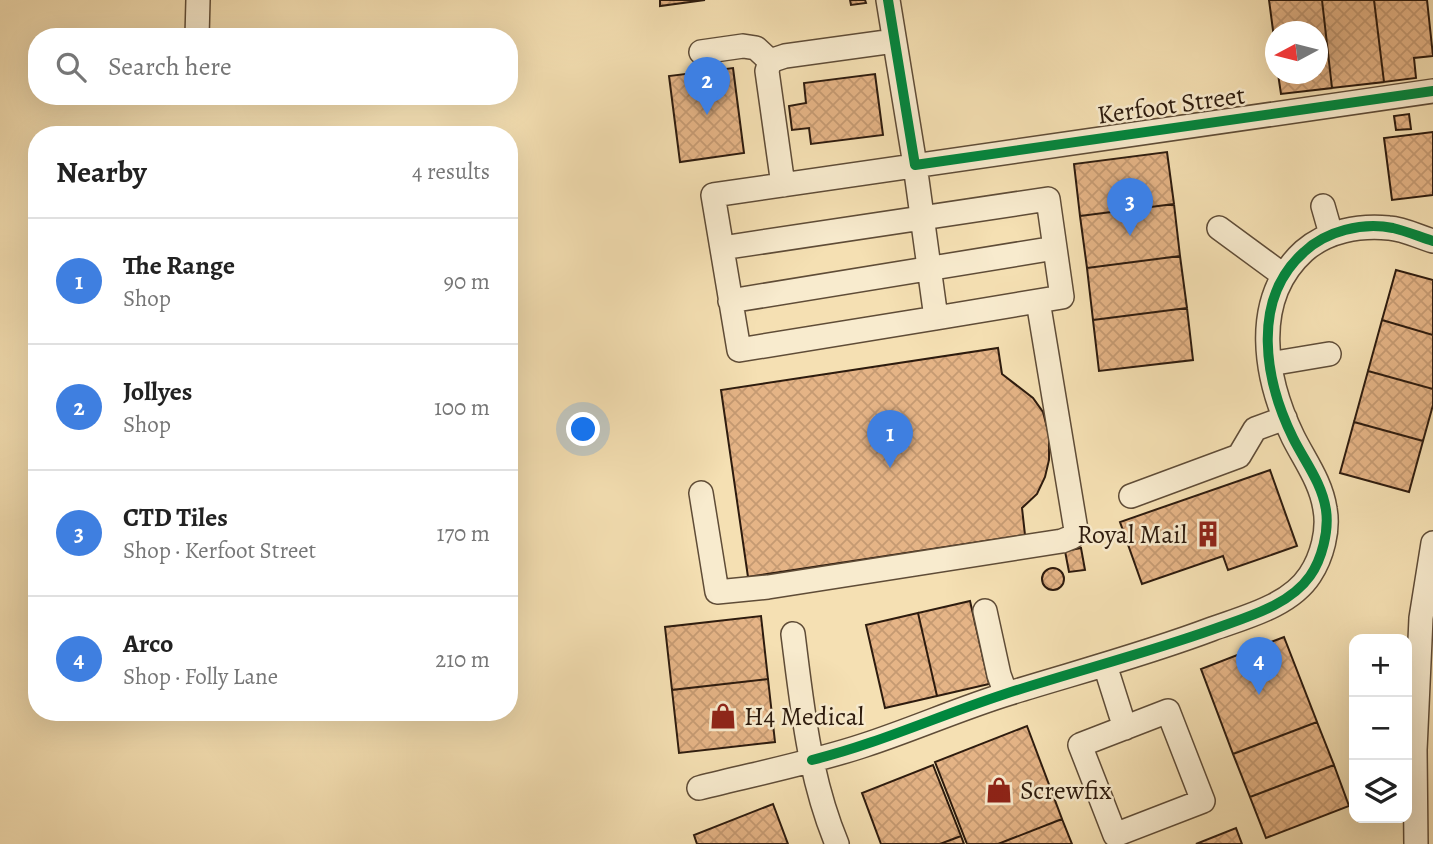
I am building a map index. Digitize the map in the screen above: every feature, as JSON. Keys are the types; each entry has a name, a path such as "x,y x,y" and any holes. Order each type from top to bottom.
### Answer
{"street":[{"path":"197,28 198,0"},
{"path":"888,0 936,318"},
{"path":"770,61 785,56 894,41"},
{"path":"701,52 743,46 756,48 770,61"},
{"path":"770,61 767,71 783,185"},
{"name":"Kerfoot Street","path":"722,248 713,195 1433,91"},
{"path":"1048,199 1062,298 739,350 722,248 922,218 1048,199"},
{"path":"1324,205 1331,234"},
{"path":"699,788 867,744 1006,694 1177,642 1251,615 1296,591 1310,576 1320,557 1325,538 1326,512 1320,487 1284,418 1275,391 1267,343 1268,320 1273,300 1283,275 1295,259 1331,234 1356,227 1391,228 1433,241"},
{"path":"1219,228 1283,275"},
{"path":"730,301 1055,248"},
{"path":"701,493 717,592 768,587 1062,541 1072,537 1076,530 1038,301"},
{"path":"1270,364 1329,354"},
{"path":"1130,496 1239,456 1255,429 1284,418"},
{"path":"1415,841 1424,803 1422,618 1433,543"},
{"path":"985,611 999,675 1006,694"},
{"path":"793,634 811,760 828,824 837,844"},
{"path":"1105,665 1125,728"},
{"path":"1168,711 1203,801 1115,835 1080,745 1125,728 1168,711"}],"building":[{"path":"660,0 705,0 660,6"},
{"path":"850,0 865,0 866,3 851,5"},
{"path":"1269,0 1322,0 1324,21 1272,21"},
{"path":"1322,0 1374,0 1384,82 1332,88 1328,21 1324,21"},
{"path":"1374,0 1427,0 1433,56 1414,58 1416,78 1384,82"},
{"path":"1328,53 1332,88 1281,94 1280,84 1328,84"},
{"path":"733,68 744,153 680,162 669,76"},
{"path":"875,74 883,135 811,144 809,128 792,130 789,106 806,103 804,83"},
{"path":"1409,114 1411,129 1396,130 1394,116"},
{"path":"1433,132 1433,195 1392,200 1384,138"},
{"path":"1167,152 1174,204 1080,216 1074,164"},
{"path":"1174,204 1180,256 1087,268 1080,216"},
{"path":"1180,256 1187,308 1093,320 1087,268"},
{"path":"1396,270 1433,280 1433,335 1382,320"},
{"path":"1187,308 1193,360 1099,371 1093,320"},
{"path":"1382,320 1433,335 1433,389 1368,371"},
{"path":"998,348 1002,374 1033,398 1043,412 1049,435 1049,460 1045,477 1037,494 1022,508 1025,535 748,577 721,390"},
{"path":"1368,371 1433,389 1433,405 1423,441 1354,422"},
{"path":"1354,422 1423,441 1409,492 1340,473"},
{"name":"Royal Mail","path":"1270,470 1297,546 1228,570 1223,556 1142,584 1120,522"},
{"path":"1081,548 1085,570 1069,572 1065,551"},
{"path":"1053,568 1061,571 1064,579 1061,587 1053,590 1045,587 1042,579 1045,571"},
{"path":"970,601 989,684 937,696 918,613"},
{"path":"918,613 937,696 885,708 866,625"},
{"path":"761,616 768,679 672,690 665,627"},
{"path":"1284,637 1317,722 1233,754 1201,669"},
{"name":"H4 Medical","path":"768,679 775,742 679,753 672,690"},
{"path":"1317,722 1334,765 1250,797 1233,754"},
{"name":"Screwfix","path":"1027,726 1062,819 998,844 967,844 935,762"},
{"path":"933,765 961,836 940,844 881,844 862,793"},
{"path":"1334,765 1349,806 1266,838 1250,797"},
{"path":"773,804 788,844 697,844 694,835"},
{"path":"1062,819 1072,844 998,844"},
{"path":"1236,828 1242,844 1196,844"},
{"path":"961,836 964,844 940,844"}],"cycle path":[{"path":"888,0 915,165 1433,91"},
{"path":"812,760 860,746 1002,695 1188,638 1253,615 1291,595 1310,576 1318,561 1327,518 1321,491 1293,438 1275,392 1268,342 1269,317 1276,293 1287,271 1304,252 1323,239 1345,230 1381,226 1433,241"}],"place":[{"name":"Jollyes","path":"707,115"},
{"name":"CTD Tiles","path":"1130,236"},
{"name":"The Range","path":"890,468"},
{"name":"Royal Mail","path":"1208,534"},
{"name":"Arco","path":"1259,695"},
{"name":"H4 Medical","path":"723,716"},
{"name":"Screwfix","path":"999,790"}]}
